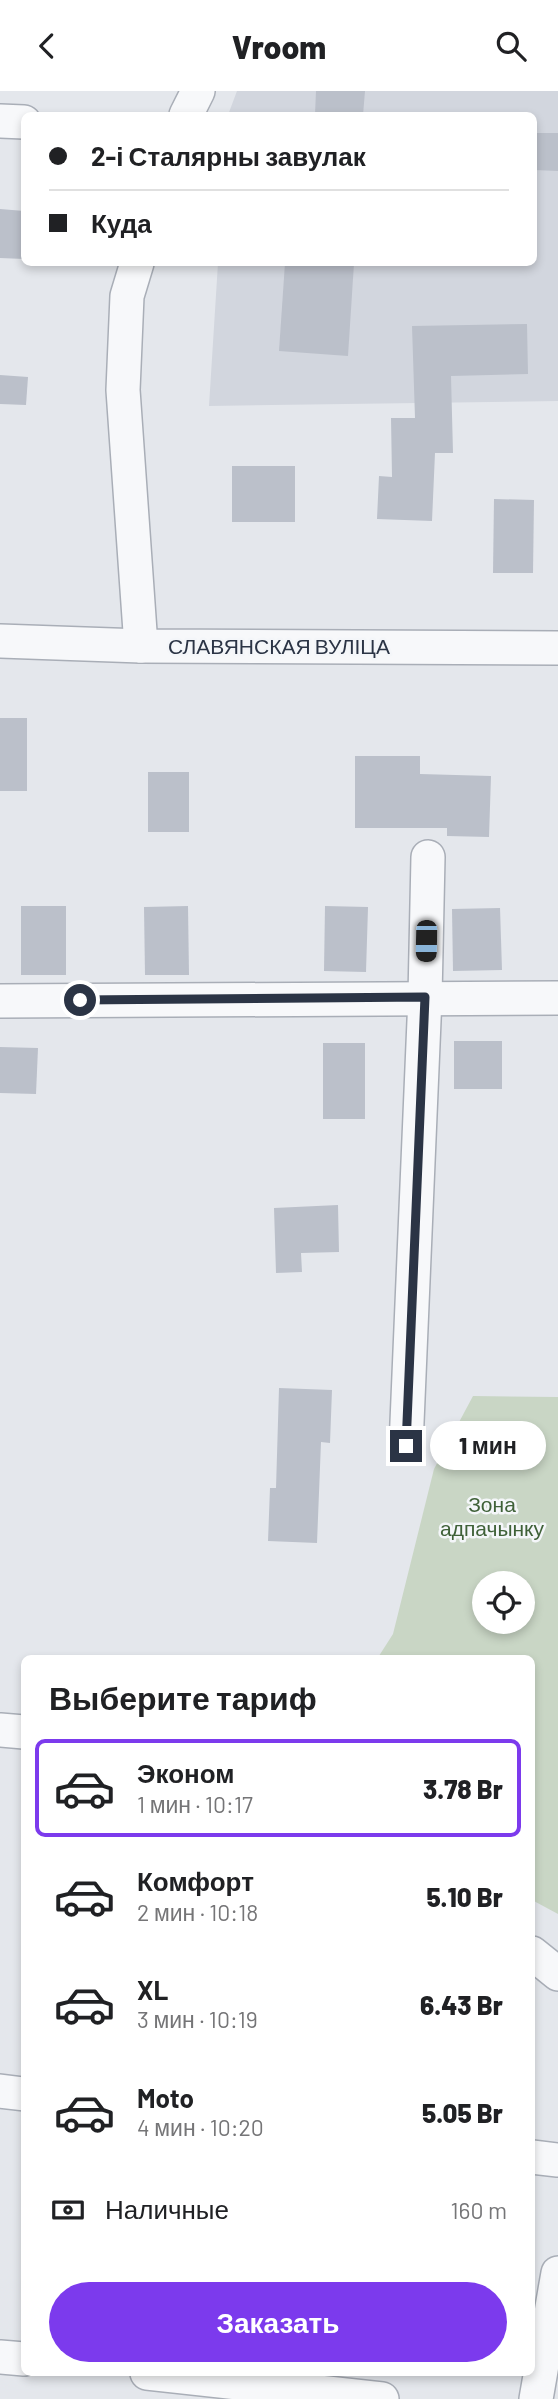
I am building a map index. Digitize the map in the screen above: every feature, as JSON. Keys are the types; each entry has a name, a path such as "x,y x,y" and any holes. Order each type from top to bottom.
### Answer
{"street":[{"path":"188,112 198,91"},
{"path":"0,121 21,122"},
{"path":"136,266 127,296 123,390 141,646"},
{"name":"СЛАВЯНСКАЯ ВУЛІЦА","path":"0,641 141,646 558,648"},
{"path":"406,1446 425,997 428,857"},
{"path":"0,1001 558,998"},
{"path":"0,1730 21,1731"},
{"path":"535,1956 558,1975"},
{"path":"0,2091 21,2094"},
{"path":"535,2157 558,2160"},
{"path":"536,2399 558,2273"},
{"path":"0,2357 21,2359"},
{"path":"175,2376 382,2399"}],"shaded area":[{"path":"237,91 558,91 558,401 209,406 218,266 537,266 537,112 229,112"}],"green space":[{"name":"Зона адпачынку","path":"473,1396 558,1397 558,1914 535,1902 535,1655 380,1655 393,1634 434,1469"}],"building":[{"path":"316,91 365,91 363,112 315,112"},
{"path":"537,133 558,133 558,171 537,170"},
{"path":"0,209 21,211 21,259 0,258"},
{"path":"285,266 354,266 348,356 279,351"},
{"path":"527,324 528,374 451,376 453,453 435,453 432,521 377,519 379,476 392,477 391,418 415,418 412,326"},
{"path":"0,375 28,377 26,405 0,404"},
{"path":"232,466 295,466 295,522 232,522"},
{"path":"494,499 534,500 533,573 493,573"},
{"path":"0,718 27,718 27,791 0,791"},
{"path":"355,756 420,756 420,774 491,776 489,837 447,836 447,828 355,828"},
{"path":"148,772 189,772 189,832 148,832"},
{"path":"21,906 66,906 66,975 21,975"},
{"path":"188,906 189,975 145,975 144,907"},
{"path":"325,906 368,907 366,972 324,971"},
{"path":"500,908 502,970 453,971 452,909"},
{"path":"454,1041 502,1041 502,1089 454,1089"},
{"path":"323,1043 365,1043 365,1119 323,1119"},
{"path":"0,1047 38,1048 36,1094 0,1093"},
{"path":"338,1205 339,1252 301,1253 302,1272 276,1273 274,1208"},
{"path":"279,1388 332,1390 330,1443 321,1442 317,1543 268,1541 270,1488 276,1488"}],"route":[{"path":"80,1000 425,997 406,1446"}]}
